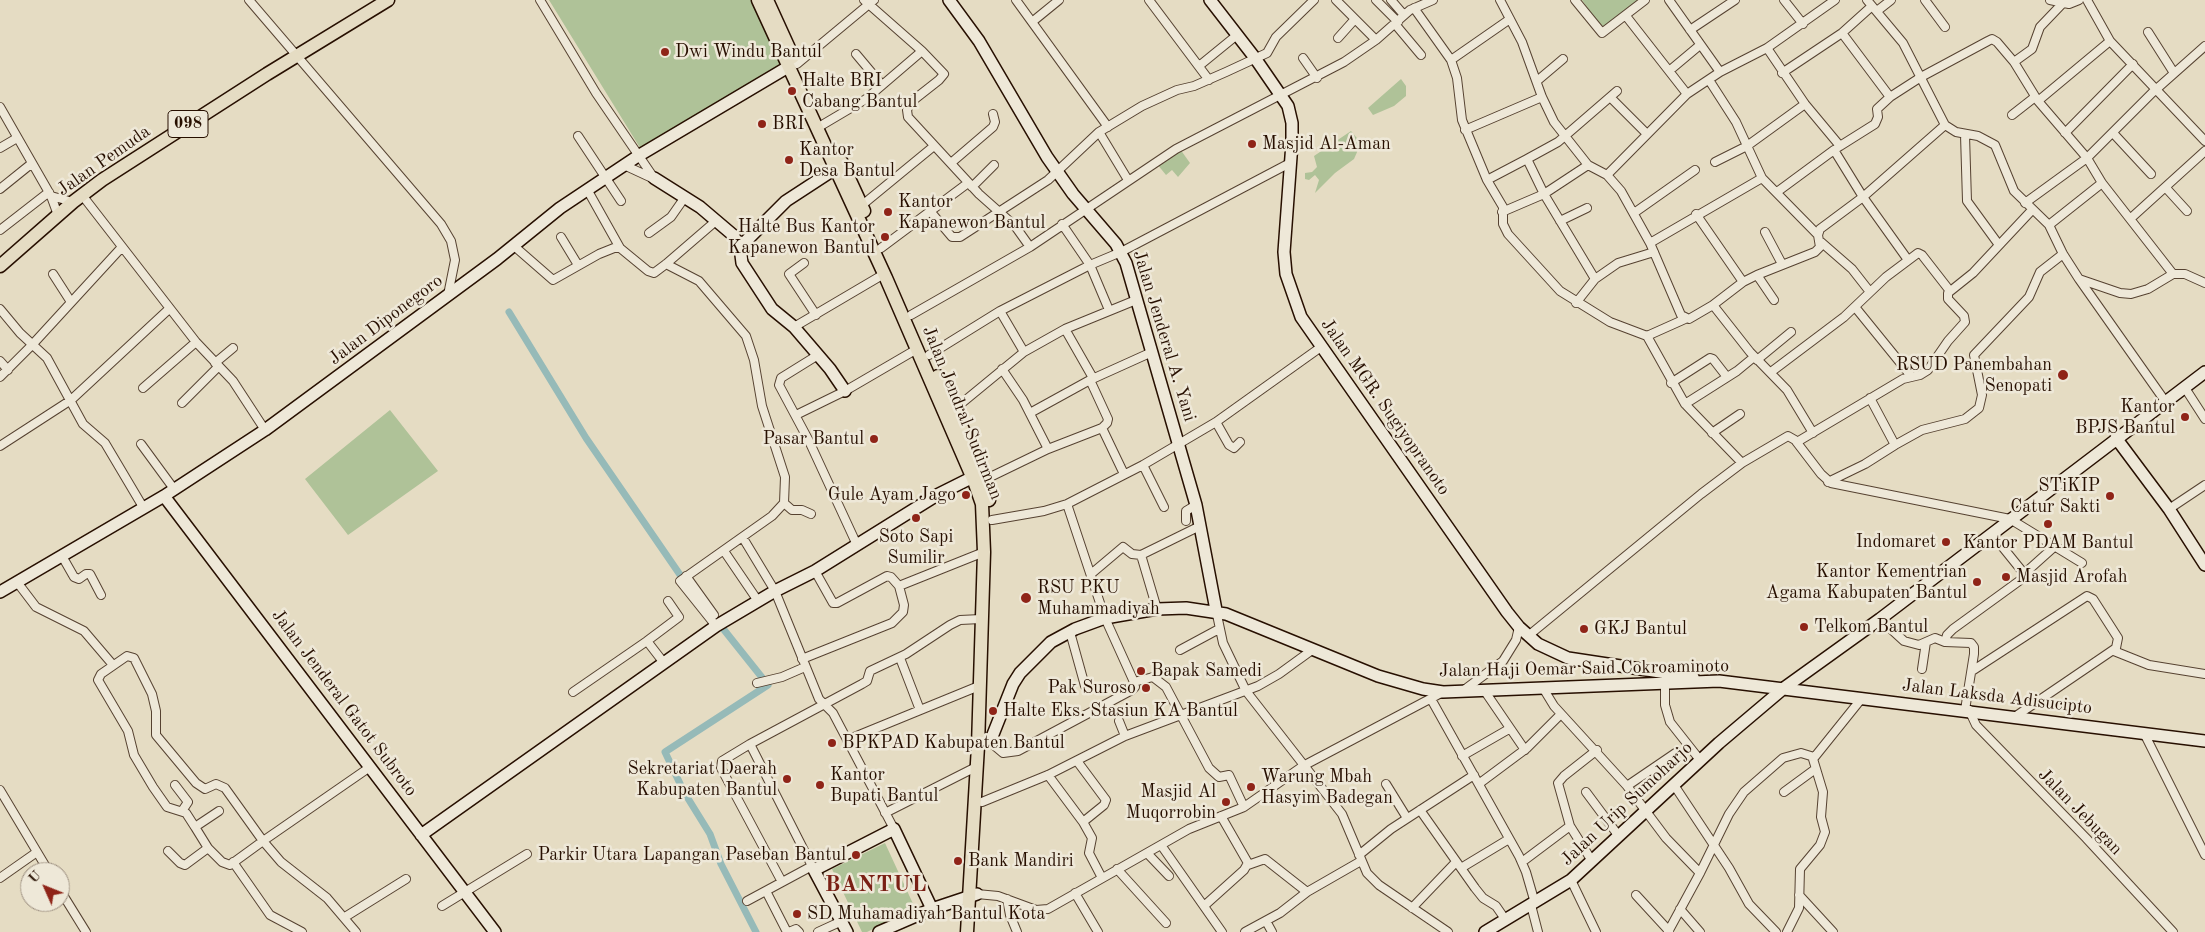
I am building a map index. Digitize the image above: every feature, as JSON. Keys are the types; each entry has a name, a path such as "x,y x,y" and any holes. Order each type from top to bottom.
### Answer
{"main road":[{"name":"Jalan Pemuda","path":"0,266 78,198 178,130 388,0"},
{"name":"Jalan Jendral Sudirman","path":"758,0 862,206 881,248 889,279 911,315 923,352"},
{"name":"Jalan Jendral Sudirman","path":"767,0 792,65"},
{"name":"Jalan Jenderal A. Yani","path":"949,0 979,40 1057,171 1085,210 1104,229 1121,252 1130,273 1198,516 1216,610"},
{"name":"Jalan MGR. Sugiyopranoto","path":"1210,0 1255,58 1288,106 1292,123 1284,235 1286,274 1301,317 1519,627 1544,647 1568,658 1719,681"},
{"name":"Jalan Diponegoro","path":"0,592 169,493 265,430 514,246 549,216 638,156 792,65"},
{"name":"Jalan Jendral Sudirman","path":"820,126 835,169 923,352 978,478 992,520 986,591 981,619 973,895 975,932"},
{"path":"740,247 786,201 835,169"},
{"path":"654,178 685,197 733,234 740,247 742,264 772,309 794,327 845,391"},
{"name":"Jalan Urip Sumoharjo","path":"1485,932 1571,880 1756,710 1880,619 2205,372"},
{"path":"2116,438 2169,509 2205,565"},
{"name":"Jalan Jendral Sudirman","path":"967,932 973,895 987,742 984,511 978,478"},
{"path":"421,835 664,663 718,622 815,572 925,502 978,478"},
{"name":"Jalan Jenderal Gatot Subroto","path":"169,493 370,767 495,932"},
{"name":"Jalan Haji Oemar Said Cokroaminoto","path":"987,742 1020,672 1044,648 1070,632 1105,618 1157,609 1216,610 1393,681 1443,692 1719,681 1784,688"},
{"path":"1814,666 1809,673 1809,682 1821,692"},
{"path":"1752,685 1758,697 1756,710"},
{"name":"Jalan Laksda Adisucipto","path":"1784,688 2205,741"},
{"path":"844,927 813,868 894,829 932,909"},
{"path":"878,932 932,909 973,895"}],"street":[{"path":"249,0 448,233 455,260 448,295"},
{"path":"540,0 638,156 654,178"},
{"path":"1016,0 1108,127"},
{"path":"1032,22 1059,0"},
{"path":"1149,0 1209,80"},
{"path":"930,211 956,239 1048,180 1099,132 1161,97 1209,80 1266,53 1276,37 1314,0"},
{"path":"1336,0 1376,40"},
{"path":"1376,0 1421,55"},
{"path":"1391,0 1404,15"},
{"path":"911,315 1030,246 1176,149 1317,78 1376,40 1414,8 1433,0"},
{"path":"1500,0 1554,122 1588,165 1607,175 1621,191 1650,243 1684,319"},
{"path":"1575,0 1600,33 1605,33 1644,0"},
{"path":"1669,0 1720,72"},
{"path":"1690,30 1735,0"},
{"path":"1784,0 1803,24"},
{"path":"1607,175 1687,94 1720,72 1767,48 1835,0"},
{"path":"1782,73 1842,34 1872,6 1891,0"},
{"path":"1925,0 1945,27"},
{"path":"2050,0 2062,4 2079,0"},
{"path":"2087,0 2110,41 2205,141"},
{"path":"792,65 869,2 941,69 943,74 912,102 907,110 907,115 970,185 1015,226 1030,246"},
{"path":"2014,62 2032,49 2040,27 2062,4"},
{"path":"1872,6 1898,36 1945,125 1965,135 1978,136 1995,144 2008,181 2025,203 2049,225 2063,254 2079,279 2165,402"},
{"path":"1414,8 1451,60 1457,78 1465,130 1487,180 1500,202 1503,224 1508,234 1560,291 1610,322 1648,336 1671,382 1685,404 1742,463"},
{"path":"1626,16 1687,94"},
{"path":"1338,38 1355,19"},
{"path":"1451,60 1510,19"},
{"path":"2148,32 2174,73"},
{"path":"1842,34 1890,97"},
{"path":"1199,66 1238,35"},
{"path":"1777,192 1837,148 1875,124 1878,117 1877,109 1890,97 1921,77 1992,39 2014,62 2037,99 2087,158 2102,183 2173,274"},
{"path":"2012,115 2037,99 2110,41"},
{"path":"1669,71 1700,45"},
{"path":"1767,48 1782,73 1837,148 1863,198 1908,260"},
{"path":"2025,203 2087,158 2156,89 2204,48"},
{"path":"820,126 866,99 922,51"},
{"path":"856,54 882,85"},
{"path":"1303,58 1317,78"},
{"path":"1537,81 1563,59"},
{"path":"2065,132 2133,64"},
{"path":"1709,80 1736,122 1762,178 1852,269 1870,292"},
{"path":"1487,180 1565,137 1617,91"},
{"path":"1465,130 1542,97"},
{"path":"1610,97 1647,134"},
{"path":"1715,162 1747,146 1805,104"},
{"path":"1,111 50,194 58,214"},
{"path":"951,163 993,127 996,122 993,114"},
{"path":"1648,336 1684,319 1697,316 1743,282 1782,264 1815,252 1820,238 1820,230 1863,198 1945,125"},
{"path":"1099,132 1128,180"},
{"path":"2113,133 2151,174"},
{"path":"1965,135 1967,201 1999,245"},
{"path":"578,136 621,201"},
{"path":"0,148 18,138"},
{"path":"862,206 934,146"},
{"path":"2130,219 2205,151"},
{"path":"1527,159 1544,194 1595,279"},
{"path":"796,415 923,352 1090,265 1121,252 1290,163"},
{"path":"0,189 32,164"},
{"path":"624,165 654,178"},
{"path":"881,248 930,211 970,185 994,165"},
{"path":"1502,212 1544,194 1588,165"},
{"path":"1634,213 1695,170"},
{"path":"1650,243 1696,214 1762,178"},
{"path":"2049,225 2102,183"},
{"path":"2166,188 2187,211"},
{"path":"588,191 620,248 652,273 666,264 717,220"},
{"path":"0,230 50,194 78,198 122,247 196,342 244,396 265,430"},
{"path":"649,232 671,217 685,197"},
{"path":"1560,222 1586,208"},
{"path":"1796,442 1910,376 1920,375 1928,370 1948,341 1965,322 1964,316 1948,299 1950,291 1973,273 2032,210"},
{"path":"1696,214 1743,282"},
{"path":"1062,224 1090,265 1109,310"},
{"path":"1765,232 1782,264"},
{"path":"562,237 578,265"},
{"path":"514,246 553,280 608,250 620,248"},
{"path":"0,377 122,247"},
{"path":"1576,302 1595,279 1628,258 1654,252"},
{"path":"1771,372 1855,307 1870,292 1918,253 1921,253 1950,291"},
{"path":"1828,482 1865,464 1895,444 1922,430 1965,419 1979,408 1982,395 1974,355 2029,297 2040,272 2063,254"},
{"path":"804,263 789,274 816,315"},
{"path":"666,264 699,281 746,336 754,360 762,406 785,477 784,503 772,516 684,578 698,599 718,622"},
{"path":"53,274 71,302"},
{"path":"2079,279 2120,293 2131,294 2148,288 2173,274 2185,274 2205,283"},
{"path":"1757,275 1774,300"},
{"path":"794,327 889,279"},
{"path":"950,414 1024,352 1065,329 1136,300"},
{"path":"1713,305 1756,358 1790,394 1813,433"},
{"path":"1855,307 1910,376"},
{"path":"0,446 71,400 169,308"},
{"path":"0,309 32,345 47,358 83,424 108,446 144,507"},
{"path":"1000,311 1024,352"},
{"path":"978,478 1102,428 1107,423 1108,419 1091,379 1065,329"},
{"path":"1685,404 1756,358 1791,332"},
{"path":"144,388 196,342"},
{"path":"992,520 1044,511 1067,504 1143,465 1216,422 1321,347"},
{"path":"182,403 233,348"},
{"path":"1030,413 1091,379 1152,352"},
{"path":"818,355 778,380 857,545"},
{"path":"1671,382 1710,358 1713,359 1727,377"},
{"path":"0,361 8,370"},
{"path":"1002,370 1030,413 1048,449"},
{"path":"2185,388 2205,419"},
{"path":"1870,398 1895,444"},
{"path":"1712,433 1740,414"},
{"path":"1216,422 1229,445 1234,448 1240,442"},
{"path":"1102,428 1124,474"},
{"path":"1528,636 1699,496 1742,463 1788,436 1796,442 1828,482 2010,519 2082,563"},
{"path":"141,444 169,493"},
{"path":"1143,465 1164,507"},
{"path":"2169,509 2205,485"},
{"path":"784,503 791,509 802,510 811,514"},
{"path":"987,742 1003,753 1018,751 1135,687 1105,618 1067,504"},
{"path":"1182,522 1186,511 1198,516"},
{"path":"1091,574 1123,547 1132,554 1141,555 1198,516"},
{"path":"1992,534 2025,573"},
{"path":"743,538 775,591 819,699 833,713 894,829"},
{"path":"1945,642 1947,635 1953,629 2023,580 2025,573 2054,547"},
{"path":"724,551 758,601"},
{"path":"899,586 984,552"},
{"path":"1141,555 1157,609"},
{"path":"62,556 77,579 90,574 100,595"},
{"path":"802,659 892,623 903,612 899,586 895,579 887,576 833,604 815,572"},
{"path":"17,582 36,607 84,631 113,665"},
{"path":"1972,671 2089,595 2118,638 2114,651 2016,716"},
{"path":"698,599 718,622"},
{"path":"573,692 679,617 668,601"},
{"path":"1216,610 1223,643 1246,691 1342,814 1367,873 1379,886 1448,932"},
{"path":"782,882 720,765 725,758 825,706 866,681 870,671 900,658 954,622 981,619"},
{"path":"1880,619 1899,639 1919,645 1934,638 1945,642 1971,643 1974,650 1967,710"},
{"path":"1464,690 1503,661 1516,640 1519,627"},
{"path":"1180,650 1219,629"},
{"path":"1070,632 1085,686"},
{"path":"647,641 664,663"},
{"path":"1922,669 1926,642"},
{"path":"982,802 1048,775 1126,736 1246,691 1279,674 1312,650"},
{"path":"2114,651 2149,665 2205,674"},
{"path":"356,932 345,916 327,898 281,862 263,841 225,788 216,784 205,789 196,783 156,735 155,704 134,658 129,655 99,676 98,682 128,731 134,755 152,787 167,807 182,811 195,826 208,848 225,865 233,862 263,841 370,767"},
{"path":"900,658 920,710"},
{"path":"758,683 805,667"},
{"path":"1134,682 1157,678 1166,687 1179,715 1213,774 1218,777 1229,774 1244,807"},
{"path":"1665,684 1665,705 1670,722 1700,760"},
{"path":"847,740 979,686"},
{"path":"1543,688 1561,714 1597,750 1627,786 1674,848 1700,874"},
{"path":"1484,690 1524,750"},
{"path":"973,895 987,894 1043,911 1196,825 1244,807 1303,766 1443,692"},
{"path":"1787,932 1798,912 1800,869 1820,845 1825,832 1821,817 1823,792 1814,770 1814,757 1862,698"},
{"path":"1431,699 1462,756 1480,783 1522,862 1538,932"},
{"name":"Jalan Jebugan","path":"1967,710 1976,725 2173,932"},
{"path":"1480,783 1524,750 1561,714"},
{"path":"1119,721 1126,736"},
{"path":"1462,756 1509,729"},
{"path":"2144,733 2205,855"},
{"path":"747,901 813,868 750,744"},
{"path":"1592,861 1570,826 1558,783 1597,750"},
{"path":"1627,786 1677,752"},
{"path":"1636,895 1668,931 1700,874 1733,806 1777,762 1793,754 1801,753 1814,757"},
{"path":"1077,761 1106,800 1104,805 1083,822"},
{"path":"885,813 976,767"},
{"path":"1784,792 1814,770"},
{"path":"1048,775 1083,822 1093,840 1089,852 1102,878"},
{"path":"1244,932 1280,913 1307,892 1360,858 1407,818 1474,775"},
{"path":"1386,784 1407,818"},
{"path":"175,785 188,802 182,811"},
{"path":"1674,785 1713,847 1729,868 1750,904 1776,932"},
{"path":"0,790 43,862"},
{"path":"1586,792 1618,835"},
{"path":"1420,810 1475,888 1483,898 1496,906 1506,919"},
{"path":"195,826 218,811"},
{"path":"1221,816 1248,861 1248,865"},
{"path":"1522,862 1570,826"},
{"path":"1412,908 1459,865 1509,839"},
{"path":"1161,845 1222,932"},
{"path":"168,851 184,865 208,848"},
{"path":"0,866 2,876 37,852"},
{"path":"1147,853 1169,876"},
{"path":"442,906 527,854"},
{"path":"1204,906 1248,865 1265,859 1307,892"},
{"path":"233,862 270,915 302,932"},
{"path":"2102,870 2109,864"},
{"path":"1118,869 1166,923"},
{"path":"345,916 406,879"},
{"path":"1571,880 1596,932"},
{"path":"766,891 788,932 796,929 799,932"},
{"path":"1075,893 1098,932"},
{"path":"1799,896 1833,932"},
{"path":"1007,899 1010,915 1017,932"},
{"path":"70,906 86,932"},
{"path":"1680,908 1700,932"},
{"path":"1266,921 1272,932"},
{"path":"818,932 844,927"}],"green space":[{"path":"549,0 753,0 787,66 642,151"},
{"path":"1582,0 1645,0 1605,33"},
{"path":"1401,79 1406,86 1406,96 1394,106 1373,115 1368,108"},
{"path":"1351,131 1361,143 1354,159 1335,173 1315,193 1319,180 1315,175 1309,180 1305,179 1305,173 1312,172 1317,167 1314,156"},
{"path":"1180,149 1190,163 1178,177 1172,170 1166,175 1157,164"},
{"path":"390,410 438,471 348,535 305,479"},
{"path":"885,843 915,908 867,932 862,932 832,869"}],"waterway":[{"path":"509,312 586,438 685,582"},
{"path":"709,611 768,685 665,752 684,792 710,834 721,864 756,932"}],"place":[{"name":"Dwi Windu Bantul","path":"665,52"},
{"name":"Halte BRI Cabang Bantul","path":"792,91"},
{"name":"BRI","path":"762,124"},
{"name":"Masjid Al-Aman","path":"1252,144"},
{"name":"Kantor Desa Bantul","path":"789,160"},
{"name":"Kantor Kapanewon Bantul","path":"888,212"},
{"name":"Halte Bus Kantor Kapanewon Bantul","path":"885,237"},
{"name":"RSUD Panembahan Senopati","path":"2063,375"},
{"name":"Kantor BPJS Bantul","path":"2185,417"},
{"name":"Pasar Bantul","path":"874,439"},
{"name":"Gule Ayam Jago","path":"966,495"},
{"name":"STiKIP Catur Sakti","path":"2110,496"},
{"name":"Soto Sapi Sumilir","path":"916,518"},
{"name":"Kantor PDAM Bantul","path":"2048,524"},
{"name":"Indomaret","path":"1946,542"},
{"name":"Masjid Arofah","path":"2006,577"},
{"name":"Kantor Kementrian Agama Kabupaten Bantul","path":"1977,582"},
{"name":"RSU PKU Muhammadiyah","path":"1026,598"},
{"name":"Telkom Bantul","path":"1804,627"},
{"name":"GKJ Bantul","path":"1584,629"},
{"name":"Bapak Samedi","path":"1141,671"},
{"name":"Pak Suroso","path":"1146,688"},
{"name":"Halte Eks. Stasiun KA Bantul","path":"993,711"},
{"name":"BPKPAD Kabupaten Bantul","path":"832,743"},
{"name":"Sekretariat Daerah Kabupaten Bantul","path":"787,779"},
{"name":"Kantor Bupati Bantul","path":"820,785"},
{"name":"Warung Mbah Hasyim Badegan","path":"1251,787"},
{"name":"Masjid Al Muqorrobin","path":"1226,802"},
{"name":"Parkir Utara Lapangan Paseban Bantul","path":"856,855"},
{"name":"Bank Mandiri","path":"958,861"},
{"name":"SD Muhamadiyah Bantul Kota","path":"797,914"}],"district":[{"name":"BANTUL","path":"876,885"}]}
